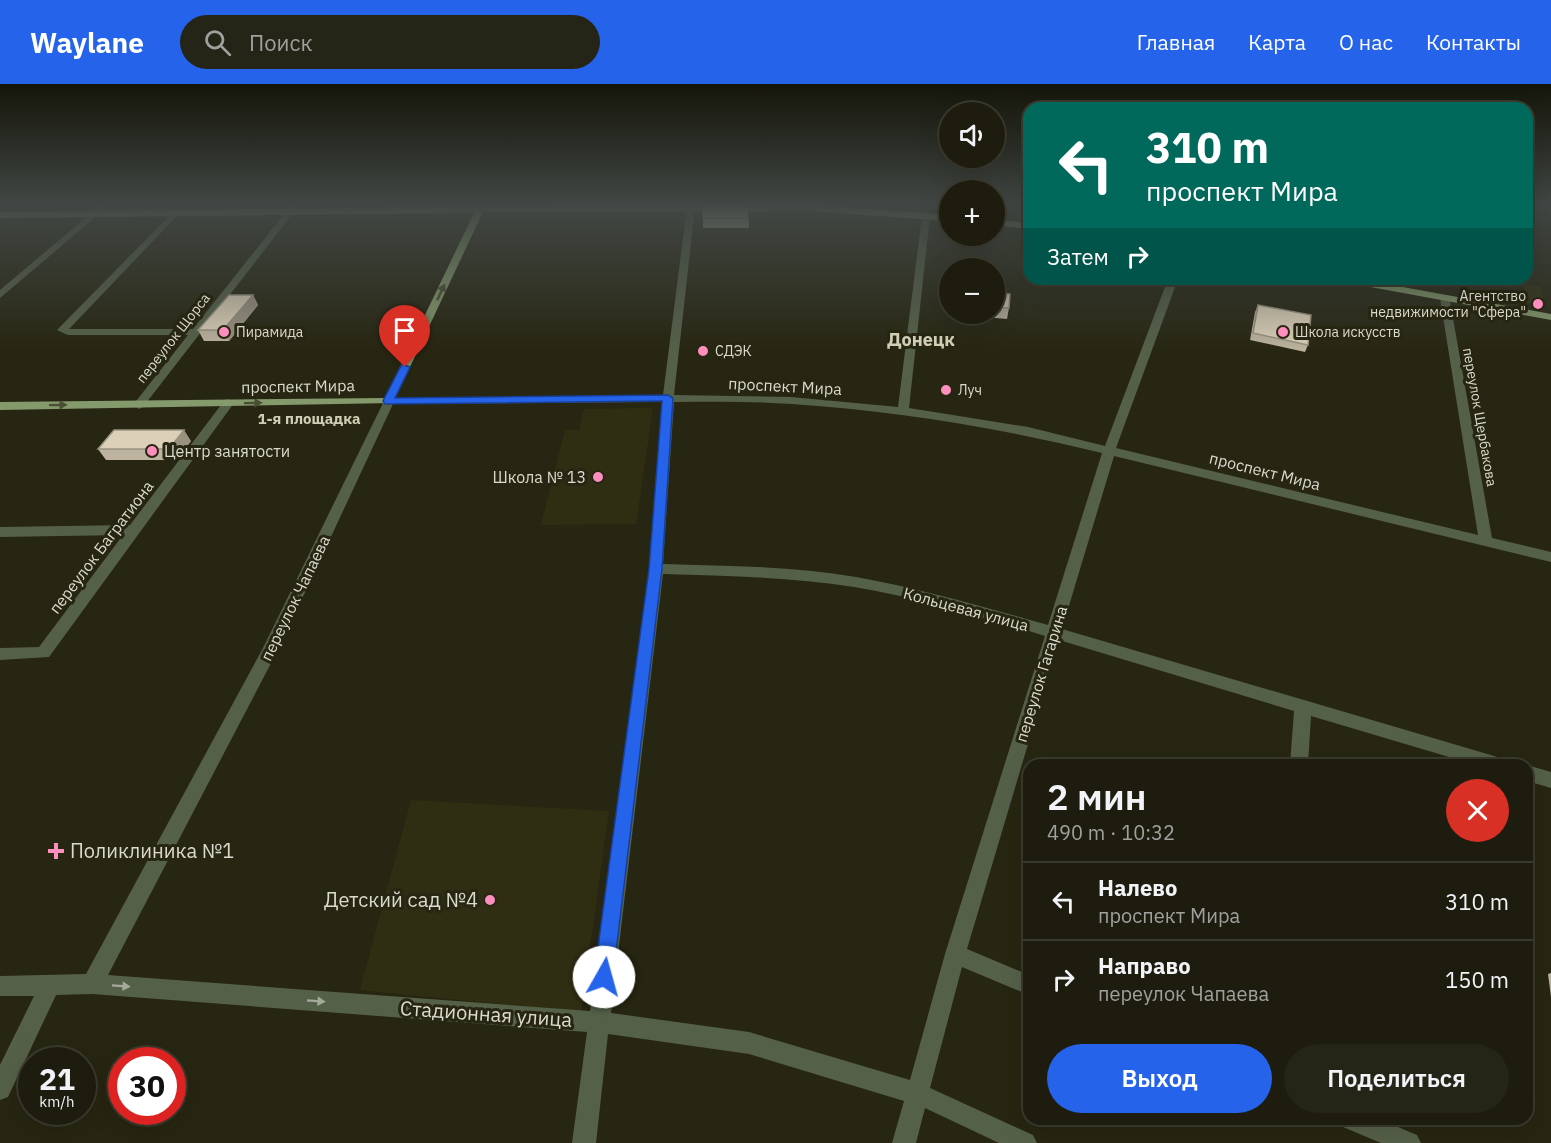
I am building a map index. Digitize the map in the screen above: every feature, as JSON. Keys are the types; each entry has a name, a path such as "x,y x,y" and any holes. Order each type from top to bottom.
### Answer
{"main road":[{"name":"переулок Чапаева","path":"389,401 459,253"},
{"path":"1375,285 1551,317"},
{"name":"проспект Мира","path":"0,406 389,401"}],"street":[{"path":"0,295 49,253"},
{"path":"136,253 62,330 124,333 196,332"},
{"name":"переулок Щорса","path":"139,405 257,253"},
{"path":"584,1143 656,569 668,398 685,253"},
{"path":"903,411 922,253"},
{"name":"переулок Гагарина","path":"904,1143 955,954 1109,451 1171,285"},
{"name":"переулок Щербакова","path":"1445,298 1486,542"},
{"name":"проспект Мира","path":"389,401 668,398 791,400 903,411 1028,431 1551,557"},
{"name":"переулок Чапаева","path":"93,984 271,648 389,401"},
{"name":"переулок Багратиона","path":"0,654 43,653 228,403"},
{"path":"0,532 134,530"},
{"name":"Кольцевая улица","path":"656,569 770,572 854,582 939,599 1482,759"},
{"path":"1299,759 1303,706"},
{"path":"1533,775 1551,780"},
{"path":"955,954 1023,982"},
{"name":"Стадионная улица","path":"0,986 93,984 598,1022 749,1043 919,1094 1025,1143"},
{"path":"0,1089 50,985"},
{"path":"1366,1125 1409,1143"}],"shaded area":[{"path":"1522,285 1540,286 1544,301 1534,299 1535,304 1526,303"},
{"name":"Школа № 13","path":"653,408 636,524 541,525 565,430 579,430 584,409"},
{"name":"Детский сад №4","path":"411,800 609,811 581,1012 360,990"}],"building":[{"path":"1005,294 1010,294 1009,308 1005,308"},
{"path":"229,295 253,295 223,330 198,330"},
{"path":"1258,305 1311,315 1308,345 1253,333"},
{"path":"114,430 184,430 169,449 98,449"}],"place":[{"name":"Агентство недвижимости \"Сфера\"","path":"1538,304"},
{"name":"Пирамида","path":"224,332"},
{"name":"Школа искусств","path":"1283,332"},
{"name":"СДЭК","path":"703,351"},
{"name":"Луч","path":"946,390"},
{"name":"Центр занятости","path":"152,451"},
{"name":"Школа № 13","path":"598,477"},
{"name":"Поликлиника №1","path":"56,851"},
{"name":"Детский сад №4","path":"490,900"}],"district":[{"name":"Донецк","path":"921,340"},
{"name":"1-я площадка","path":"309,419"}],"route":[{"path":"405,367 389,401 668,398 656,569 604,977"}]}
